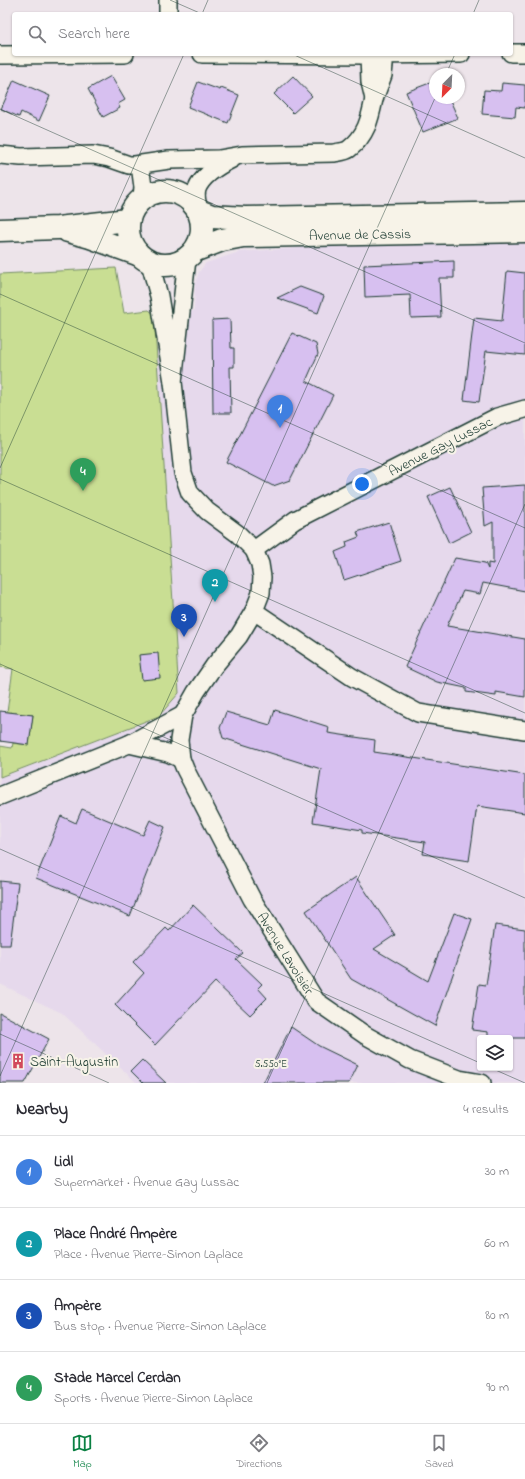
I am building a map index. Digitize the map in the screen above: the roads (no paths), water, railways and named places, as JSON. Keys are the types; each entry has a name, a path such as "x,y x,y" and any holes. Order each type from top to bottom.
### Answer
{"main road":[{"path":"144,258 130,244 127,232 128,220 133,208 142,199 150,194 160,191 170,191 186,197 199,211 203,232 201,241 192,254"},
{"name":"Avenue de Cassis","path":"199,211 212,216 245,218 525,213"},
{"name":"Avenue de Cassis","path":"0,230 58,228 128,220"},
{"name":"Avenue de Cassis","path":"58,228 90,237 162,266 175,265 192,254 222,240 243,236 525,231"}],"street":[{"path":"168,0 168,12"},
{"path":"513,53 525,53"},
{"path":"0,55 12,55"},
{"path":"0,155 21,157 92,155 129,164 140,165 169,160 219,159 242,155 322,154 348,150 366,130 370,117 374,99 370,82 377,56"},
{"path":"199,211 196,194 203,180 227,162 242,155"},
{"path":"169,160 186,168 194,178 198,188"},
{"path":"140,165 143,187 142,199"},
{"path":"173,382 192,254"},
{"path":"144,258 159,296 173,382 183,473 190,493 207,511 238,534 254,550"},
{"name":"Avenue Gay Lussac","path":"254,550 295,520 497,417 525,409"},
{"name":"Avenue Lavoisier","path":"254,550 260,564 262,577 261,593 254,611 239,636 214,666 196,692 184,715 179,740 181,759 185,769 252,899 316,1001 365,1035 410,1060 459,1079 482,1083"},
{"path":"254,611 352,677 418,713 525,730"},
{"path":"0,796 129,744 184,715"},
{"path":"129,744 168,753 181,759"}],"place":[{"name":"Lidl","path":"280,428"},
{"name":"Stade Marcel Cerdan","path":"83,491"},
{"name":"Place André Ampère","path":"215,602"},
{"name":"Ampère","path":"184,637"},
{"name":"Saint-Augustin","path":"18,1061"}]}
